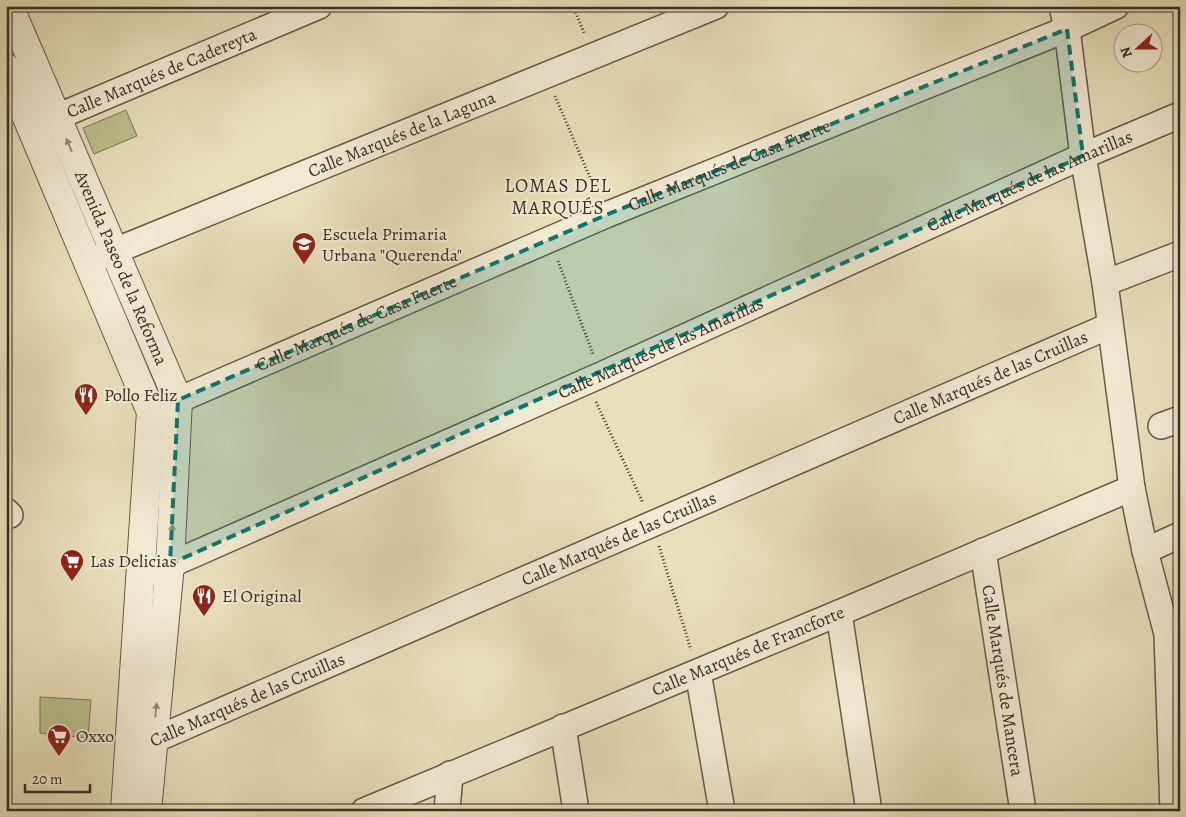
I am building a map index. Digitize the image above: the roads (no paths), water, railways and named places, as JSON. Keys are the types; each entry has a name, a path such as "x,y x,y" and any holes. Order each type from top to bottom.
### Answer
{"street":[{"name":"Avenida Paseo de la Reforma","path":"9,6 178,400 170,564 147,811"},
{"name":"Calle Marqués de Cadereyta","path":"31,128 319,6"},
{"name":"Calle Marqués de la Laguna","path":"88,262 716,6"},
{"name":"Calle Marqués de Casa Fuerte","path":"151,412 1065,18 1116,6"},
{"path":"1065,18 1082,156 1105,283 1109,326 1132,488 1145,551 1167,634 1173,811"},
{"name":"Avenida Paseo de la Reforma","path":"6,68 151,412 125,811"},
{"name":"Calle Marqués de las Amarillas","path":"140,578 601,374 1082,156 1180,116"},
{"path":"1105,283 1180,254"},
{"name":"Calle Marqués de las Cruillas","path":"129,751 1109,326"},
{"name":"Calle Marqués de Francforte","path":"364,811 839,613 1132,488"},
{"path":"1145,551 1180,535"},
{"name":"Calle Marqués de Mancera","path":"983,551 1023,811"},
{"path":"839,613 870,811"},
{"path":"698,672 722,811"},
{"path":"563,727 576,811"},
{"path":"447,811 450,774"}],"place":[{"name":"Escuela Primaria Urbana \"Querenda\"","path":"304,265"},
{"name":"Pollo Feliz","path":"86,416"},
{"name":"Las Delicias","path":"72,582"},
{"name":"El Original","path":"204,617"},
{"name":"Oxxo","path":"59,757"}],"district":[{"name":"LOMAS DEL MARQUÉS","path":"558,197"}]}
